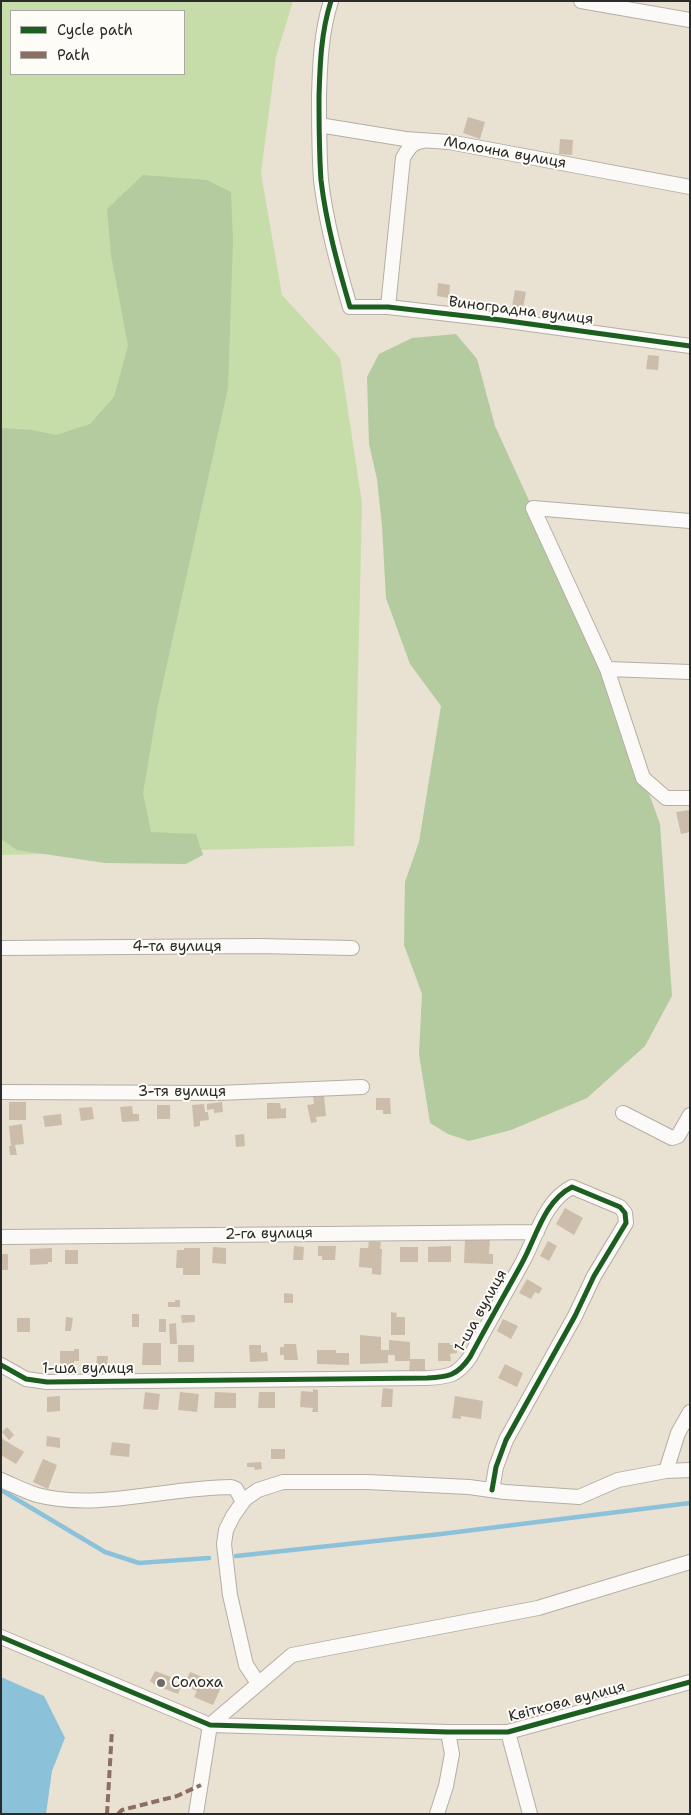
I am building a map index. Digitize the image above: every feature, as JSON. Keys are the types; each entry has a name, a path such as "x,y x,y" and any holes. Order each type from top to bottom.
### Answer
{"street":[{"path":"319,125 320,63 325,20 331,1"},
{"path":"581,1 690,20"},
{"name":"Молочна вулиця","path":"319,125 449,142 690,187"},
{"name":"Виноградна вулиця","path":"319,125 323,189 330,232 350,307 388,308 500,320 690,346"},
{"path":"388,308 403,158 416,141 423,140"},
{"path":"690,520 533,508 607,669 643,778 666,798 690,798"},
{"path":"607,669 690,672"},
{"name":"4-та вулиця","path":"1,948 259,946 352,948"},
{"name":"3-тя вулиця","path":"1,1092 210,1093 362,1087"},
{"path":"624,1112 672,1138 678,1136 690,1114"},
{"name":"1-ша вулиця","path":"1,1365 26,1379 47,1382 427,1378 450,1375 463,1367 470,1357 530,1250 537,1232 555,1200 572,1187 615,1204 623,1210 627,1218 624,1228 594,1276 575,1316 506,1440 496,1467 492,1490"},
{"name":"2-га вулиця","path":"1,1237 537,1232"},
{"path":"666,1471 678,1433 690,1412"},
{"path":"258,1684 246,1665 230,1595 224,1554 224,1539 233,1516 243,1502 258,1490 283,1482 367,1482 468,1487 579,1497 618,1480 666,1471 690,1470"},
{"path":"1,1480 36,1494 86,1499 126,1498 231,1487 236,1489 243,1502"},
{"path":"196,1814 210,1725 292,1655 538,1608 690,1562"},
{"path":"1,1636 210,1725"},
{"name":"Квіткова вулиця","path":"210,1725 508,1732 690,1682"},
{"path":"437,1814 446,1786 452,1754 448,1732"},
{"path":"508,1732 530,1814"}],"green space":[{"path":"1,1 293,1 276,57 261,173 282,295 340,358 362,503 354,846 1,855"},
{"path":"143,175 207,180 231,192 233,241 228,388 158,705 143,793 151,832 196,834 203,855 186,864 105,863 17,850 1,839 1,428 32,430 56,435 90,424 114,397 128,346 111,255 107,209"},
{"path":"456,334 477,359 495,426 599,654 660,824 672,996 645,1046 587,1098 511,1130 469,1141 448,1134 430,1123 419,1054 422,994 404,945 405,882 419,842 441,706 410,664 386,598 377,479 369,444 367,377 379,354 412,338"}],"water":[{"path":"1,1677 44,1696 65,1738 52,1771 46,1814 1,1814"}],"building":[{"path":"468,117 485,122 480,139 463,133"},
{"path":"560,139 573,140 572,155 559,154"},
{"path":"438,283 450,285 449,298 437,296"},
{"path":"515,290 526,292 523,308 512,306"},
{"path":"648,355 659,356 658,370 646,369"},
{"path":"690,810 690,832 681,834 676,812"},
{"path":"324,1095 326,1116 316,1117 317,1122 311,1123 307,1105 314,1104 313,1096"},
{"path":"376,1098 390,1098 391,1114 383,1114 383,1110 376,1110"},
{"path":"9,1102 26,1102 26,1120 9,1120"},
{"path":"222,1102 223,1112 214,1113 214,1109 207,1110 207,1104"},
{"path":"267,1103 280,1103 281,1109 286,1108 286,1118 267,1119"},
{"path":"204,1104 209,1120 200,1121 200,1126 194,1127 192,1105"},
{"path":"157,1105 170,1105 170,1119 157,1119"},
{"path":"132,1106 133,1114 139,1114 139,1121 122,1122 120,1107"},
{"path":"92,1107 94,1119 81,1121 79,1108"},
{"path":"61,1114 62,1125 45,1127 43,1116"},
{"path":"22,1124 24,1144 15,1145 17,1155 10,1155 9,1126"},
{"path":"244,1134 245,1146 236,1147 235,1135"},
{"path":"565,1208 583,1218 574,1235 556,1224"},
{"path":"465,1239 490,1239 489,1254 493,1254 493,1264 464,1263"},
{"path":"369,1241 381,1242 381,1275 372,1274 372,1268 359,1267 360,1248 368,1248"},
{"path":"548,1241 557,1246 549,1261 540,1256"},
{"path":"294,1246 304,1247 303,1260 293,1260"},
{"path":"318,1246 336,1246 335,1260 322,1260 322,1256 318,1256"},
{"path":"451,1246 451,1262 428,1262 428,1247"},
{"path":"213,1247 226,1248 226,1264 212,1263"},
{"path":"400,1247 418,1247 418,1262 400,1262"},
{"path":"52,1248 52,1262 30,1265 30,1249"},
{"path":"184,1248 200,1248 200,1275 183,1275 183,1268 176,1268 177,1250 184,1250"},
{"path":"65,1250 78,1250 78,1264 65,1264"},
{"path":"1,1254 8,1254 8,1270 1,1270"},
{"path":"527,1279 542,1288 539,1294 535,1292 531,1299 519,1293"},
{"path":"284,1293 293,1294 293,1303 284,1303"},
{"path":"175,1300 180,1300 180,1307 168,1307 168,1302 175,1302"},
{"path":"391,1312 397,1313 396,1317 405,1317 405,1335 391,1335"},
{"path":"132,1314 139,1314 139,1327 132,1327"},
{"path":"181,1315 195,1315 195,1322 182,1323"},
{"path":"66,1317 73,1318 71,1331 65,1331"},
{"path":"17,1318 30,1318 30,1332 17,1332"},
{"path":"159,1319 166,1319 166,1332 159,1332"},
{"path":"503,1319 518,1326 511,1339 497,1331"},
{"path":"176,1323 177,1344 170,1344 169,1324"},
{"path":"360,1335 381,1337 381,1350 389,1350 389,1340 410,1342 410,1359 425,1359 425,1372 409,1372 410,1361 395,1361 395,1355 388,1355 388,1363 360,1364"},
{"path":"143,1343 161,1343 161,1365 142,1365"},
{"path":"438,1343 456,1345 457,1353 450,1354 451,1361 438,1361"},
{"path":"284,1344 296,1344 298,1360 284,1360 284,1355 280,1355 280,1347 284,1347"},
{"path":"178,1345 194,1345 194,1362 178,1362"},
{"path":"249,1345 261,1345 261,1353 267,1352 268,1361 250,1362"},
{"path":"74,1349 79,1349 79,1361 74,1361 74,1366 60,1366 60,1351 74,1351"},
{"path":"317,1350 336,1350 336,1353 349,1353 349,1365 317,1364"},
{"path":"97,1356 108,1356 107,1371 96,1371"},
{"path":"505,1364 523,1373 517,1387 498,1378"},
{"path":"383,1388 393,1389 392,1407 381,1407"},
{"path":"313,1389 318,1390 318,1412 312,1412 313,1408 300,1407 301,1391 313,1392"},
{"path":"145,1392 160,1394 158,1410 143,1409"},
{"path":"180,1392 199,1394 197,1412 178,1410"},
{"path":"215,1392 236,1393 236,1408 214,1408"},
{"path":"259,1392 275,1392 275,1408 258,1408"},
{"path":"60,1396 60,1411 47,1412 47,1397"},
{"path":"455,1396 483,1401 481,1419 461,1416 461,1419 452,1418"},
{"path":"7,1427 14,1435 9,1440 2,1432"},
{"path":"47,1436 60,1438 60,1448 46,1446"},
{"path":"1,1438 24,1452 16,1464 1,1455"},
{"path":"112,1442 130,1444 129,1457 110,1455"},
{"path":"271,1449 285,1449 285,1459 271,1459"},
{"path":"43,1459 57,1465 48,1489 33,1482"},
{"path":"261,1462 262,1469 255,1470 254,1467 247,1467 247,1463"},
{"path":"155,1671 171,1677 169,1682 181,1687 178,1694 155,1685 150,1681"},
{"path":"190,1672 222,1685 213,1705 194,1697 197,1691 184,1686"}],"waterway":[{"path":"1,1490 105,1552 139,1563 209,1558"},
{"path":"236,1556 441,1534 690,1503"}],"marked path":[{"path":"107,1814 112,1730"},
{"path":"118,1814 122,1810 177,1796 201,1785"}],"cycle path":[{"path":"331,1 325,24 321,60 319,96 320,170 329,228 350,307 388,307 501,320 690,346"},
{"path":"1,1365 26,1379 47,1382 427,1378 446,1376 456,1372 470,1357 522,1263 542,1221 554,1201 572,1187 620,1207 625,1213 626,1223 594,1276 575,1316 506,1440 496,1467 492,1490"},
{"path":"1,1637 210,1725 508,1732 690,1682"}],"place":[{"name":"Солоха","path":"161,1683"}]}
